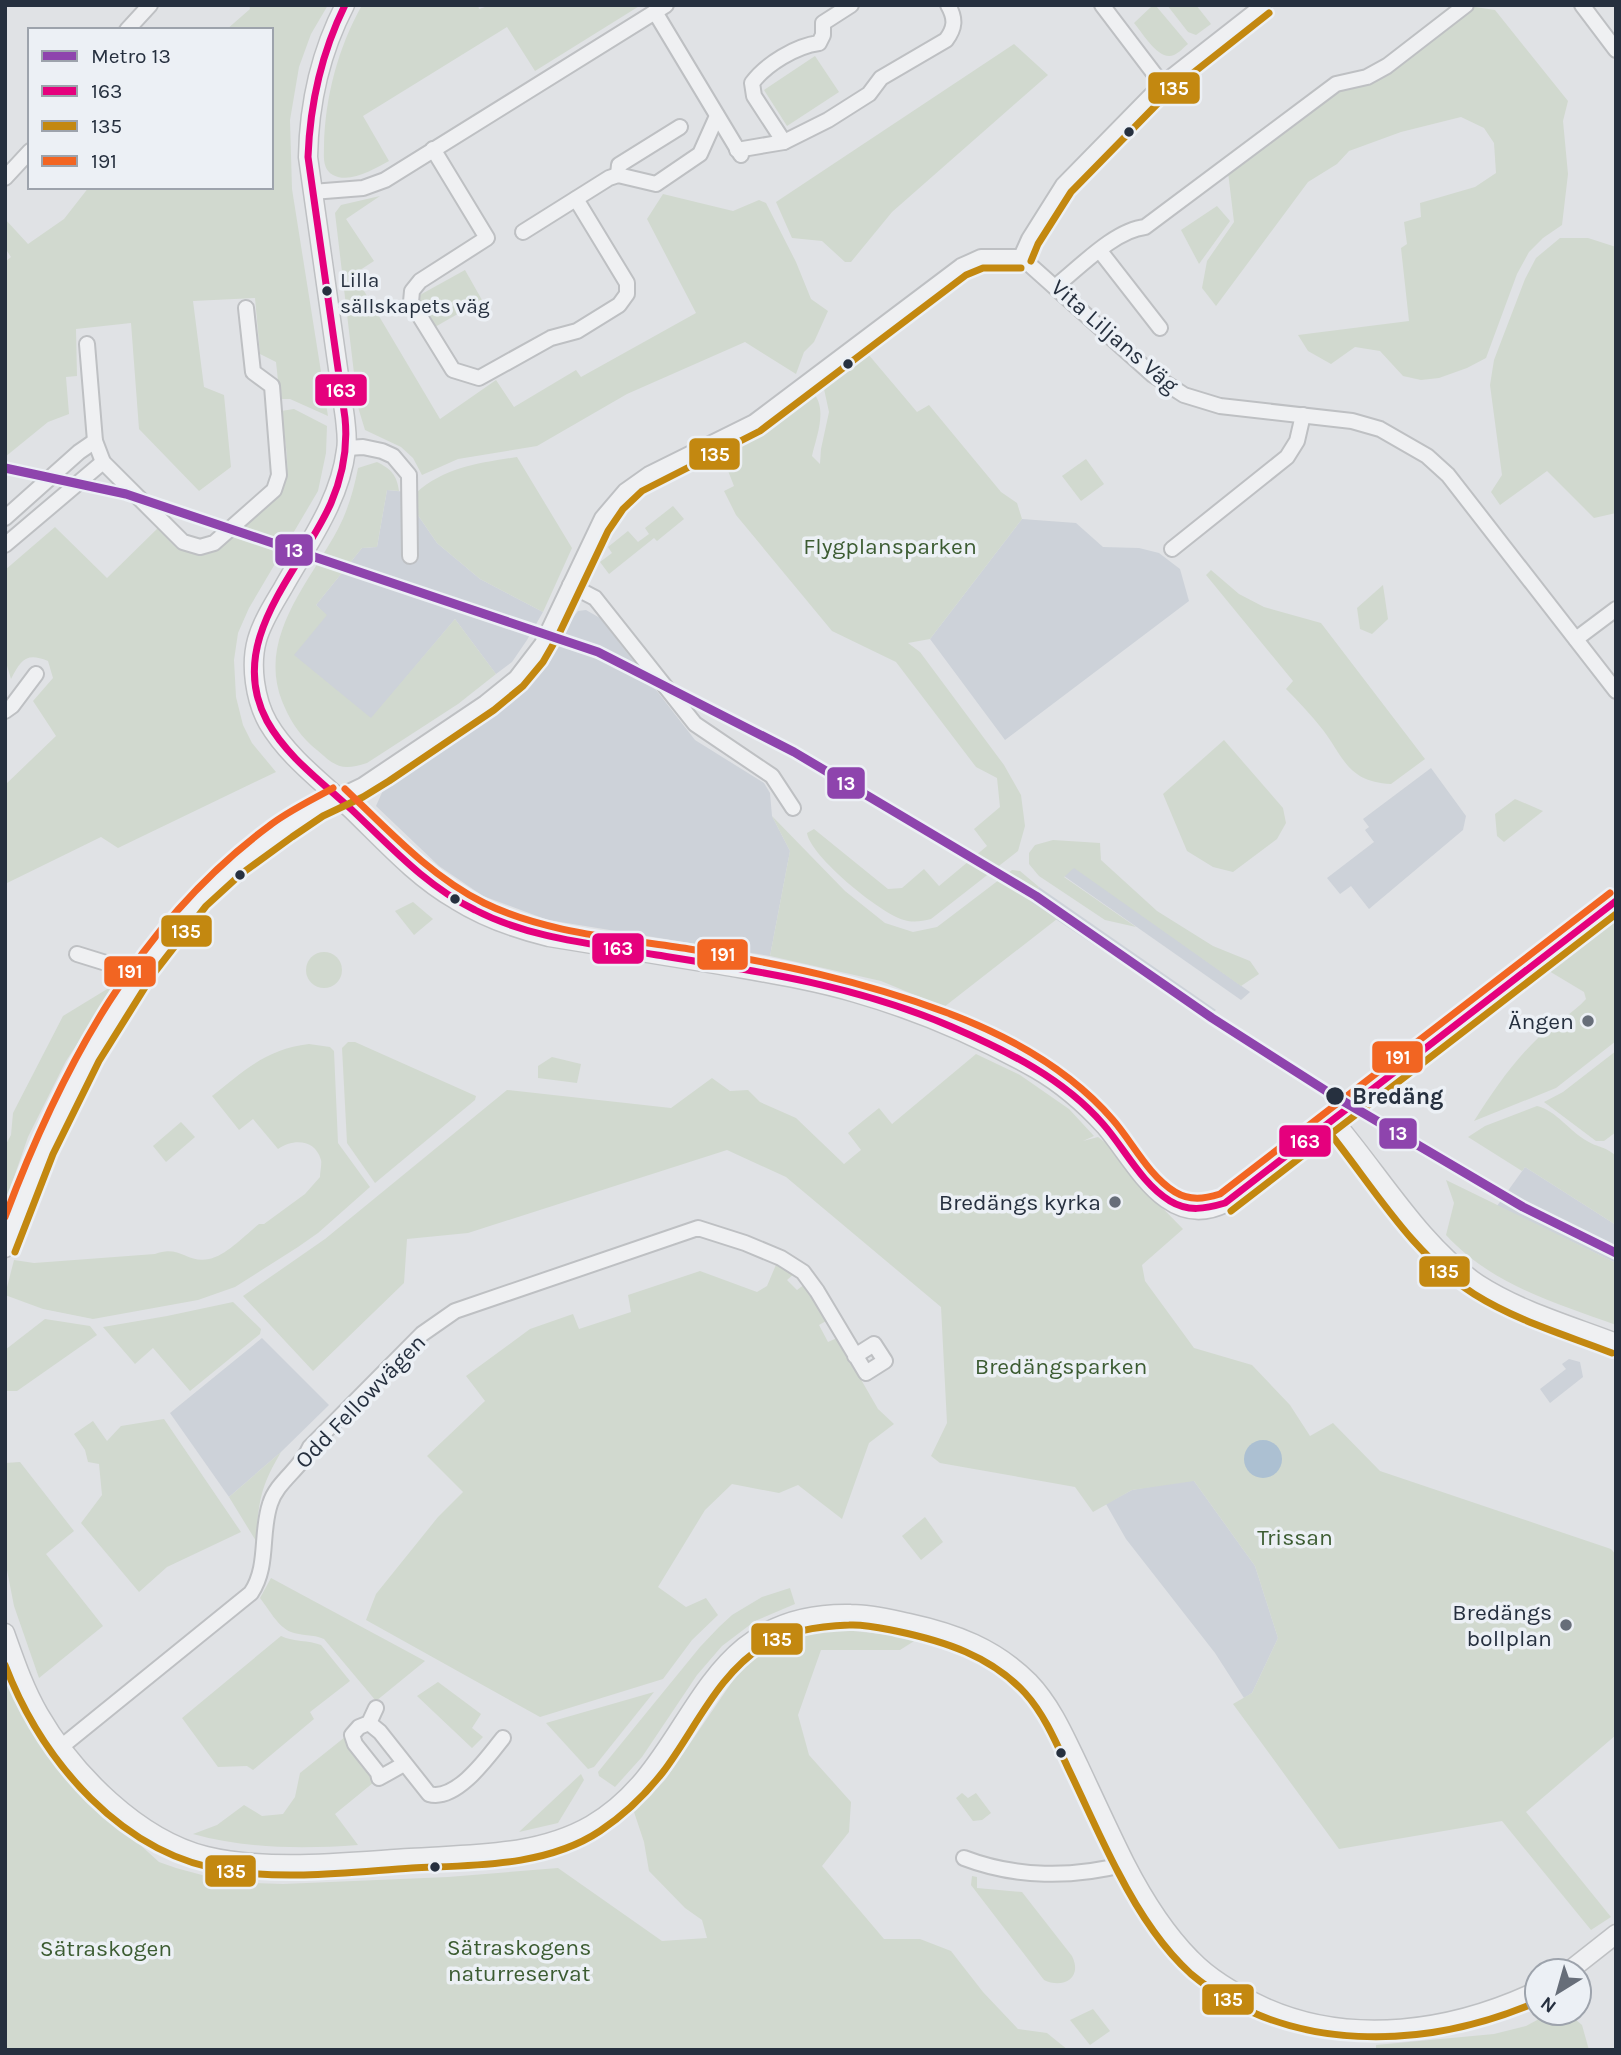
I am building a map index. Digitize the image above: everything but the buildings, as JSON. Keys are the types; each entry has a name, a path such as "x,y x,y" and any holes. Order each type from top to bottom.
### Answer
{"street":[{"path":"129,28 150,5"},
{"path":"345,5 325,51 312,99 308,157 347,448 337,489 265,619 256,642 254,664 260,704 268,722 282,741 432,884 500,923 549,937 791,977 855,992 947,1024 1052,1079 1106,1128 1157,1192 1187,1210 1211,1210 1225,1203 1616,901"},
{"path":"784,142 754,96 752,83 758,75 791,52 804,45 819,43 823,35 823,23 851,5"},
{"path":"312,192 363,188 385,180 661,9 739,153 784,142 828,120 869,94 881,78 946,40 953,31 954,16 948,5"},
{"path":"1102,5 1162,84"},
{"path":"5,1248 26,1187 55,1120 83,1066 133,984 177,923 211,887 258,848 315,808 363,785 485,704 516,678 542,644 602,518 636,482 754,422 961,266 981,257 1021,257 1029,239 1063,185 1162,84 1263,5"},
{"path":"1056,286 1132,228 1145,227 1336,84 1367,77 1387,66 1466,5"},
{"path":"1582,5 1616,50"},
{"path":"523,232 609,178 618,176 656,184 700,154 717,116"},
{"path":"618,176 619,165 680,127"},
{"path":"433,149 487,238 420,281 412,291 411,302 453,370 479,378 551,338 577,331 620,305 627,294 627,283 576,199"},
{"path":"5,178 28,153"},
{"name":"Vita Liljans Väg","path":"1100,251 1160,328"},
{"name":"Vita Liljans Väg","path":"1021,257 1171,389 1198,401 1220,406 1352,421 1380,429 1427,456 1448,475 1616,691"},
{"path":"88,344 95,441 103,462 183,542 200,547 214,544 274,490 279,475 272,386 253,372 247,308"},
{"path":"1172,549 1287,457 1297,441 1303,415"},
{"path":"5,517 95,441"},
{"path":"347,448 363,447 393,456 409,475 410,556"},
{"path":"5,545 103,462"},
{"path":"570,585 595,598 695,724 772,776 793,808"},
{"path":"1576,639 1616,609"},
{"path":"5,711 12,706 36,674"},
{"path":"77,954 106,963 133,984"},
{"path":"1333,1120 1425,1235 1455,1266 1478,1284 1513,1304 1616,1343"},
{"name":"Odd Fellowvägen","path":"61,1747 251,1593 262,1567 269,1505 276,1489 306,1457 310,1447 388,1367 422,1334 455,1311 698,1228 745,1242 781,1258 803,1272 855,1356"},
{"path":"5,1633 19,1674 39,1714 61,1747 91,1781 124,1812 178,1847 223,1859 272,1864 497,1853 562,1839 591,1825 627,1798 663,1754 708,1684 748,1643 767,1632 803,1619 850,1614 946,1631 978,1644 1003,1660 1031,1684 1059,1724 1126,1864 1153,1913 1193,1962 1243,1998 1298,2020 1342,2029 1414,2027 1456,2021 1523,1998"},
{"path":"376,1708 369,1723 359,1727 352,1735 355,1744 379,1778 404,1764"},
{"path":"369,1723 380,1732 429,1794 439,1797 446,1795 477,1771 503,1738"},
{"path":"964,1858 984,1866 1052,1875 1099,1871 1126,1864"},
{"path":"1587,1957 1611,1938"}],"shaded area":[{"path":"387,490 416,493 415,511 437,543 480,579 543,612 512,662 496,674 455,619 371,719 293,655 326,615 316,605 362,548 377,547"},
{"path":"1022,519 1076,523 1103,547 1139,548 1159,553 1180,569 1189,601 1005,740 930,639"},
{"path":"586,610 600,618 695,740 764,783 770,793 772,816 790,851 770,956 548,920 483,896 439,866 376,806 384,788 440,746 510,701 553,654 578,611"},
{"path":"1431,768 1466,816 1463,830 1369,909 1351,886 1340,894 1327,878 1374,842 1365,830 1369,827 1363,819"},
{"path":"1074,867 1250,992 1241,1000 1064,876"},
{"path":"1039,887 1216,1010 1205,1019 1030,902"},
{"path":"1525,1167 1616,1225 1616,1263 1497,1206"},
{"path":"262,1338 329,1405 229,1497 170,1413"},
{"path":"1569,1359 1580,1362 1583,1377 1550,1403 1540,1389 1566,1369 1562,1364"},
{"path":"1194,1481 1255,1566 1278,1638 1252,1693 1244,1698 1215,1653 1126,1539 1106,1504 1132,1490"}],"green space":[{"path":"249,5 328,5 311,34 299,67 290,120 292,189 328,416 290,399 280,399 276,362 260,354 255,298 193,301 204,387 224,395 231,467 199,491 139,429 131,323 76,329 77,376 66,377 69,414 48,422 5,457 5,262 11,257 5,248 5,219 28,244 64,219 87,189 273,189 273,28 228,28 250,9"},
{"path":"362,5 478,5 479,9 491,5 641,5 535,71 507,27 363,116 389,161 347,178 333,175 327,169 324,162 325,128 334,73 346,38"},
{"path":"1167,5 1196,5 1211,24 1196,35 1188,32"},
{"path":"1152,6 1156,6 1188,44 1174,55 1168,56 1157,50 1134,23"},
{"path":"1475,7 1495,10 1568,101 1563,121 1568,174 1562,225 1529,252 1517,274 1486,358 1439,378 1421,380 1403,376 1380,351 1355,347 1331,364 1308,351 1298,335 1409,321 1401,248 1407,244 1404,222 1421,217 1420,203 1475,187 1496,173 1494,143 1484,128 1461,117 1401,132 1349,151 1337,164 1308,182 1216,306 1202,288 1207,261 1234,222 1228,172 1339,89 1388,71"},
{"path":"1014,44 1048,75 892,212 851,262 845,262 822,241 792,238 776,202"},
{"path":"815,56 839,92 787,126 764,90"},
{"path":"663,194 733,211 759,200 766,203 796,262 811,299 828,311 814,342 804,352 796,374 745,342 627,394 537,446 458,459 422,475 413,458 401,447 365,430 358,407 335,213 341,205 380,196 346,219 374,261 354,274 440,419 496,380 514,407 576,370 581,377 696,313 647,219"},
{"path":"1217,206 1230,221 1199,264 1181,230"},
{"path":"1560,238 1588,238 1616,247 1616,513 1594,518 1547,471 1500,505 1491,492 1502,475 1490,385 1494,360 1525,279 1536,258"},
{"path":"465,270 482,300 435,327 418,296"},
{"name":"Flygplansparken","path":"868,354 917,412 929,405 1001,492 1017,503 1022,519 930,639 908,643 920,652 1004,765 1021,795 1025,826 1018,851 931,919 918,921 908,921 893,915 864,896 820,855 807,833 814,829 888,889 902,888 924,869 939,886 987,846 974,829 1000,807 997,778 976,767 896,662 832,631 736,515 724,491 734,486 721,453 761,435 815,395 820,417 812,456 820,464 829,412 824,389"},
{"path":"294,409 327,426 326,453 318,491 249,608 238,633 234,660 236,697 243,725 252,743 276,772 118,848 101,837 5,884 5,785 56,736 33,701 53,678 48,661 29,658 21,663 11,679 5,659 5,570 55,527 107,578 160,526 179,545 196,555 203,555 221,546 271,503 284,486 287,459 281,411"},
{"path":"517,457 572,548 543,612 480,579 437,543 415,511 416,493 439,477 490,461"},
{"path":"1086,459 1104,484 1081,501 1062,476"},
{"path":"377,462 392,473 399,491 387,490 377,547 362,548 316,605 327,615 294,655 371,718 455,619 496,674 458,704 367,763 349,767 330,761 311,745 291,719 282,701 276,677 276,655 281,632 290,611 342,522 358,468"},
{"path":"673,506 684,519 657,541 654,538 609,574 600,562 612,553 608,547 628,531 638,542 649,534 645,528"},
{"path":"1211,570 1239,594 1264,607 1321,623 1425,759 1391,784 1365,779 1349,767 1318,724 1286,689 1293,681 1206,575"},
{"path":"1383,585 1388,619 1372,634 1360,629 1357,608"},
{"path":"1224,740 1283,808 1286,823 1277,839 1233,872 1213,867 1187,851 1163,794"},
{"path":"1515,799 1543,811 1504,842 1497,836 1495,814"},
{"path":"772,816 845,891 885,923 913,932 937,927 1012,870 1020,871 1039,887 1031,902 1057,919 944,1007 881,981 770,956 790,851"},
{"path":"1053,840 1100,843 1101,860 1157,911 1213,946 1250,961 1259,974 1241,986 1074,868 1064,877 1136,927 1105,920 1039,876 1029,864 1029,853 1035,845"},
{"path":"413,902 433,919 414,935 395,911"},
{"name":"Ängen","path":"1616,920 1616,1041 1556,1088 1474,1121 1504,1077 1530,1047 1586,999 1584,992 1544,968 1571,956"},
{"path":"324,952 337,957 342,970 337,983 324,988 311,983 306,970 311,957"},
{"path":"117,983 66,1061 28,1137 5,1203 5,1146 11,1135 13,1113 63,1016"},
{"path":"348,1042 355,1042 476,1096 475,1100 375,1183 347,1143 342,1048"},
{"path":"309,1044 330,1047 334,1051 338,1143 370,1187 318,1233 235,1287 198,1300 93,1319 43,1309 5,1295 14,1260 34,1263 171,1251 202,1260 216,1257 305,1194 320,1177 321,1160 314,1148 296,1142 278,1149 253,1119 239,1130 212,1096 256,1062 280,1051"},
{"path":"1616,1051 1616,1132 1604,1141 1596,1141 1544,1102 1563,1092"},
{"name":"Bredängsparken","path":"976,1054 1020,1075 1069,1109 1094,1136 1083,1141 1098,1137 1111,1147 1139,1184 1183,1229 1142,1265 1145,1281 1194,1348 1252,1365 1290,1405 1310,1436 1333,1423 1380,1471 1611,1549 1616,1555 1616,1735 1526,1812 1611,1917 1591,1930 1502,1821 1339,1849 1233,1704 1252,1693 1278,1638 1255,1566 1194,1481 1132,1490 1093,1512 1075,1487 940,1463 931,1456 947,1423 941,1307 786,1177 727,1150 468,1233 407,1239 404,1283 313,1371 243,1296 325,1239 507,1090 671,1108 712,1078 730,1091 748,1090 760,1102 796,1118 844,1164 861,1150 848,1133 879,1108 892,1124"},
{"path":"552,1057 581,1064 577,1083 538,1078 538,1066"},
{"path":"1537,1106 1551,1112 1587,1141 1609,1150 1616,1156 1616,1225 1525,1167 1522,1171 1468,1137 1485,1126"},
{"path":"181,1122 195,1137 166,1162 153,1146"},
{"path":"1446,1180 1616,1263 1616,1325 1570,1309 1504,1280 1464,1252 1446,1235 1454,1203"},
{"path":"778,1260 795,1273 787,1280 797,1290 805,1284 828,1320 819,1325 828,1342 837,1338 878,1409 894,1424 869,1443 842,1519 798,1485 779,1493 732,1484 705,1510 658,1587 686,1607 706,1598 718,1615 692,1640 663,1679 540,1717 366,1620 376,1594 438,1517 463,1492 427,1456 485,1401 466,1376 530,1329 573,1314 579,1329 631,1312 628,1295 700,1271 757,1292 767,1286"},
{"path":"233,1302 261,1329 260,1334 190,1391 153,1348 135,1364 103,1327 167,1316"},
{"path":"45,1319 90,1326 97,1335 17,1391 5,1391 5,1350"},
{"path":"164,1419 241,1532 167,1567 139,1592 81,1523 102,1495 99,1464 88,1462 85,1450 74,1434 93,1421 107,1441 121,1426"},
{"path":"281,1452 262,1495 256,1541 229,1497"},
{"path":"20,1462 74,1531 46,1554 103,1626 39,1678 14,1606 5,1560 5,1463"},
{"path":"925,1517 943,1542 921,1560 902,1536"},
{"path":"271,1578 425,1661 376,1701 324,1639 291,1632 278,1622 260,1598"},
{"path":"790,1588 795,1604 755,1621 722,1646 697,1675 642,1757 615,1787 599,1776 598,1772 719,1627 732,1615 762,1597"},
{"name":"Sätraskogen","path":"835,1629 919,1638 900,1650 821,1650 798,1715 809,1755 851,1802 849,1832 822,1866 884,1939 920,1939 951,1951 983,1992 1018,2029 1047,2033 1068,2050 5,2050 5,1677 39,1739 80,1790 159,1862 228,1882 283,1884 448,1877 558,1868 662,1941 707,1938 702,1920 685,1908 649,1871 644,1842 634,1812 665,1780 747,1660 776,1641 807,1632"},
{"path":"281,1636 321,1645 350,1681 310,1712 314,1719 253,1770 247,1766 218,1767 182,1718"},
{"path":"438,1682 481,1714 472,1728 483,1737 472,1748 417,1696"},
{"path":"654,1692 594,1767 588,1769 546,1723"},
{"path":"345,1737 379,1778 335,1814 358,1845 276,1847 234,1843 193,1834 217,1825 244,1805 262,1816 283,1814 295,1797 300,1773"},
{"path":"581,1774 584,1780 558,1823 519,1832"},
{"path":"962,1793 968,1798 976,1793 991,1813 982,1820 973,1821 956,1798"},
{"path":"972,1876 977,1877 977,1888 1022,1892 1072,1956 1075,1970 1069,1980 1058,1983 1044,1980 971,1885"},
{"path":"1093,2009 1110,2031 1090,2045 1070,2020"},
{"path":"1523,2027 1583,2027 1589,2050 1376,2050 1376,2045 1494,2034"}],"water":[{"path":"1263,1440 1277,1445 1282,1459 1277,1473 1263,1478 1249,1473 1244,1459 1249,1445"}],"metro line":[{"name":"13","path":"5,468 126,494 598,652 794,752 1036,896 1212,1018 1331,1094 1523,1207 1616,1253"}],"transit line":[{"name":"163","path":"345,5 329,42 318,79 311,117 308,157 345,418 345,451 339,482 331,503 286,581 260,635 255,663 256,691 267,721 284,746 425,878 475,910 518,928 587,944 732,967 844,990 952,1027 1013,1056 1052,1079 1103,1124 1160,1194 1183,1207 1197,1208 1225,1203 1616,901"},
{"name":"135","path":"1031,261 1038,244 1071,192 1169,92 1269,13"},
{"name":"135","path":"15,1252 53,1154 99,1061 154,973 206,906 241,874 292,837 323,816 389,781 494,710 523,686 543,662 558,636 608,531 623,509 642,491 760,431 966,275 983,268 1021,268"},
{"name":"191","path":"5,1217 51,1107 79,1053 109,1002 143,953 180,907 222,865 276,821 333,788"},
{"name":"191","path":"345,789 410,851 446,880 484,903 508,913 533,922 585,934 722,954 819,974 914,1001 991,1031 1057,1069 1077,1085 1113,1120 1165,1185 1192,1198 1220,1194 1610,893"},
{"name":"135","path":"1231,1211 1616,914"},
{"name":"135","path":"1325,1127 1393,1217 1451,1278 1507,1312 1612,1353"},
{"name":"135","path":"5,1665 41,1736 64,1768 91,1798 121,1825 154,1846 190,1862 252,1874 321,1874 509,1862 557,1852 579,1843 617,1818 649,1789 675,1756 721,1686 748,1657 765,1645 795,1632 827,1626 861,1625 896,1631 966,1652 997,1669 1025,1693 1049,1729 1111,1859 1150,1926 1191,1974 1229,2000 1270,2019 1314,2031 1358,2036 1404,2036 1449,2029 1494,2018 1523,2007"}],"place":[{"name":"Lilla sällskapets väg","path":"327,291"},
{"name":"Ängen","path":"1588,1021"},
{"name":"Bredäng","path":"1335,1096"},
{"name":"Bredängs kyrka","path":"1115,1202"},
{"name":"Bredängs bollplan","path":"1566,1625"}],"park label":[{"name":"Trissan","path":"1295,1537"},
{"name":"Sätraskogens naturreservat","path":"519,1960"}]}
